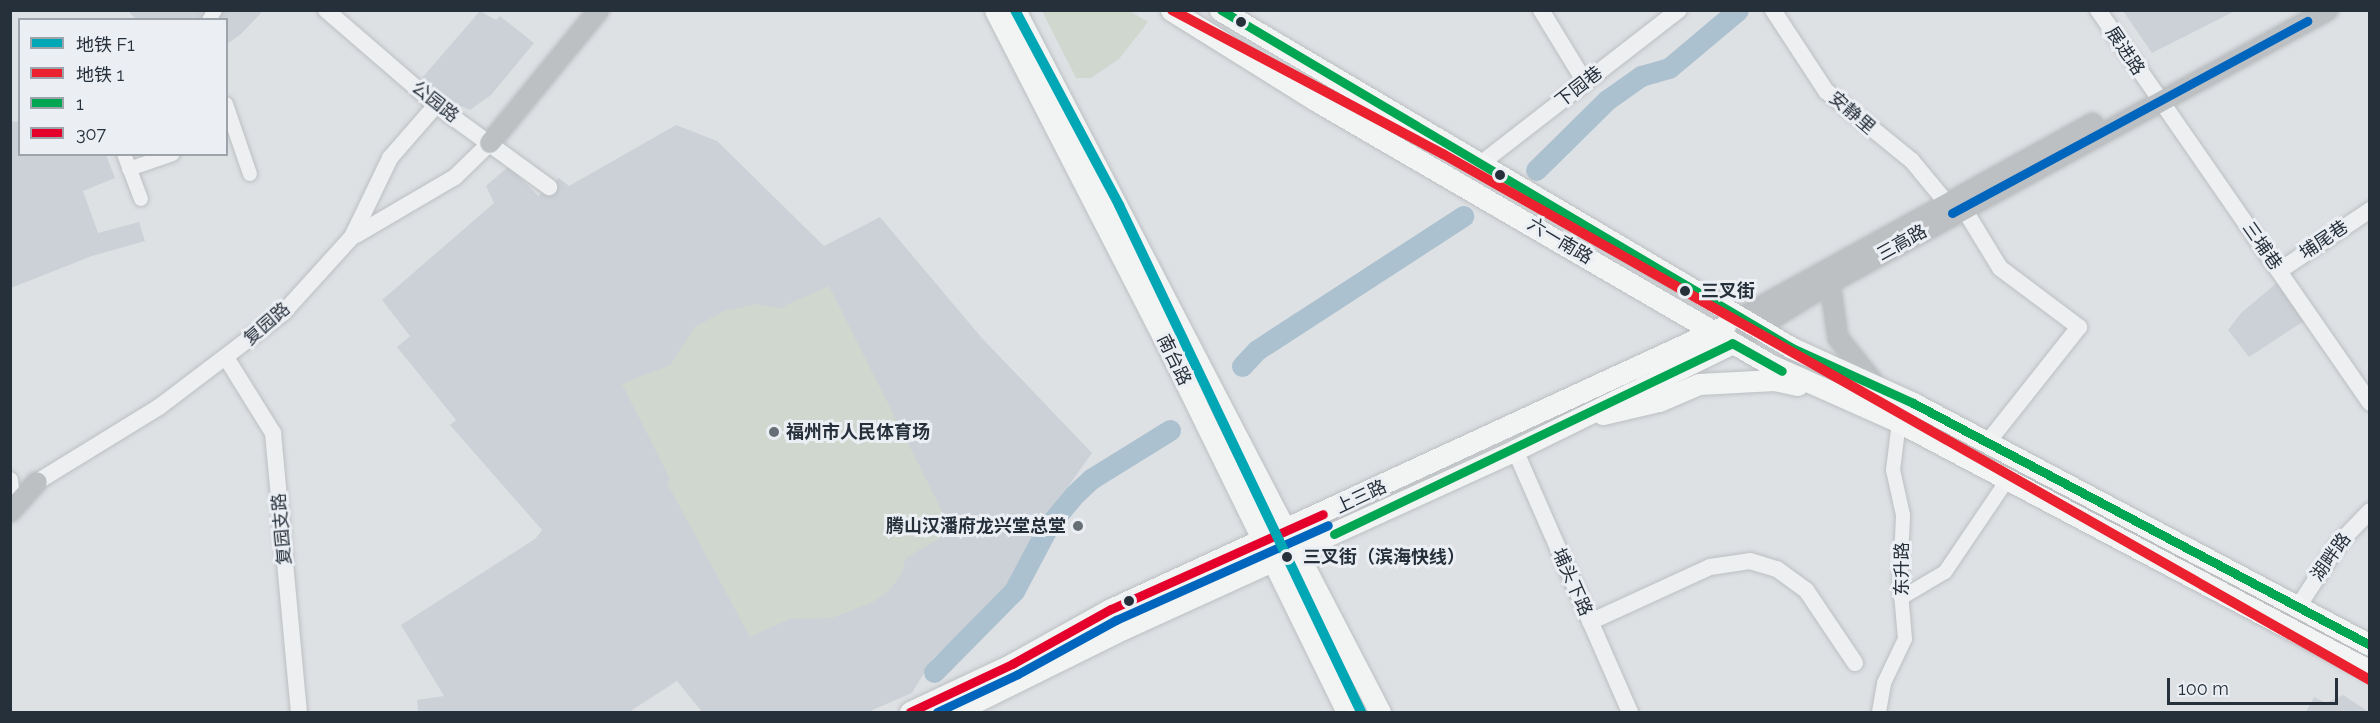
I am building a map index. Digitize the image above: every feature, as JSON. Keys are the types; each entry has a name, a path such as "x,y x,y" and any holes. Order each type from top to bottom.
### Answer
{"main road":[{"path":"490,143 599,10"},
{"name":"南台路","path":"995,10 1172,355 1347,712"},
{"name":"南台路","path":"1015,10 1380,712"},
{"path":"1024,10 1031,42"},
{"name":"六一南路","path":"1171,10 1315,100 1724,337 1794,377 1859,405"},
{"path":"1220,10 1749,323 1988,442 2370,645"},
{"name":"三高路","path":"2156,97 2301,10"},
{"name":"三高路","path":"1749,323 1955,205 2156,97 2328,10"},
{"name":"三高路","path":"1749,323 1830,283 1955,205"},
{"path":"1830,283 1838,338 1878,388"},
{"path":"1724,337 1749,323"},
{"name":"上三路","path":"910,712 1012,664 1111,609 1724,337"},
{"name":"上三路","path":"960,711 1125,628 1515,450 1579,418 1724,337"},
{"path":"1579,418 1633,409 1713,382 1783,381 1859,405 1899,422 2006,482 2370,671"},
{"path":"11,497 37,482"}],"street":[{"name":"公园路","path":"326,10 436,105 549,187"},
{"path":"1541,10 1585,82"},
{"name":"下园巷","path":"1479,165 1679,10"},
{"name":"安静里","path":"1773,10 1826,91 1911,161 1955,205 2000,268 2079,327 1988,442"},
{"name":"展进路","path":"2098,10 2156,97"},
{"name":"三埔巷","path":"2156,97 2370,403"},
{"name":"复园路","path":"37,482 149,413 227,358 283,313 352,237 390,158 436,105"},
{"path":"228,115 232,135 250,174"},
{"path":"352,237 455,177 490,143"},
{"path":"125,156 141,199"},
{"path":"129,169 167,156"},
{"name":"埔尾巷","path":"2279,271 2370,210"},
{"name":"复园支路","path":"227,358 273,433 299,712"},
{"name":"东升路","path":"1879,712 1884,683 1905,639 1901,598 1903,515 1893,471 1899,422"},
{"name":"埔头下路","path":"1515,450 1630,712"},
{"path":"1901,598 1945,572 2006,482"},
{"name":"湖畔路","path":"2298,607 2340,542 2370,511"},
{"path":"1590,621 1710,567 1750,561 1777,570 1806,590 1855,663"}],"shaded area":[{"path":"259,10 261,13 241,34 228,43 228,18 135,18 128,11"},
{"path":"480,11 496,20 500,16 534,43 491,95 470,110 453,103 422,78"},
{"path":"1042,11 1130,11 1148,22 1119,59 1091,78 1076,78"},
{"path":"2123,11 2235,11 2152,53"},
{"path":"10,121 18,122 18,156 106,156 115,178 83,191 98,233 139,222 145,241 92,256 11,288"},
{"path":"676,125 717,141 824,246 880,217 981,337 1092,453 1045,519 1008,590 933,658 912,693 868,712 702,712 677,681 629,712 418,712 417,700 444,696 401,625 535,539 542,530 450,425 456,420 397,347 410,336 382,300 494,203 486,186 509,166 538,196 559,178 569,186"},
{"path":"2279,281 2304,321 2249,357 2228,330 2241,313"},
{"name":"福州市人民体育场","path":"829,286 952,531 906,558 901,575 888,592 871,603 832,618 790,619 750,637 667,483 670,479 622,384 670,365 695,327 724,311 756,304 780,308"},
{"path":"2343,695 2369,712 2306,712 2314,697 2326,703"}],"waterway":[{"path":"1536,170 1607,100 1641,76 1669,68 1738,10"},
{"path":"1242,366 1257,350 1463,216"},
{"path":"934,672 1014,591 1049,525 1075,494 1091,479 1170,430"}],"metro line":[{"name":"F1","path":"1015,10 1119,205 1361,712"},
{"name":"1","path":"1172,10 1443,154 2370,680"}],"transit line":[{"name":"1","path":"1221,10 1792,348 1913,403 2370,645"},
{"path":"1952,213 2307,21"},
{"name":"1","path":"1334,534 1732,343 1782,371"},
{"name":"307","path":"910,712 1012,664 1111,609 1323,514"},
{"path":"937,712 1018,674 1116,620 1328,525"}],"place":[{"name":"三叉街","path":"1685,291"},
{"name":"福州市人民体育场","path":"774,432"},
{"name":"腾山汉潘府龙兴堂总堂","path":"1078,526"},
{"name":"三叉街（滨海快线）","path":"1287,557"}]}
